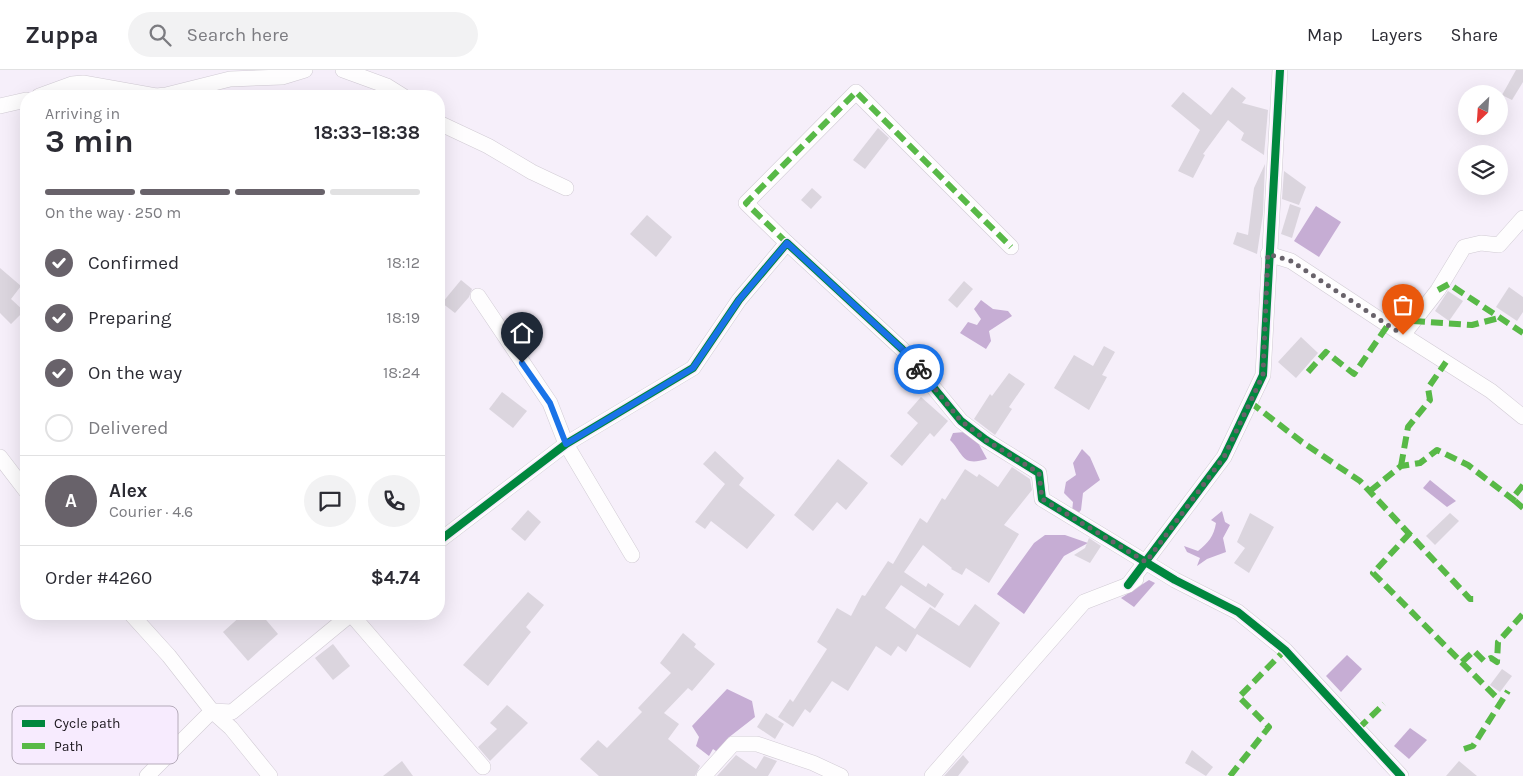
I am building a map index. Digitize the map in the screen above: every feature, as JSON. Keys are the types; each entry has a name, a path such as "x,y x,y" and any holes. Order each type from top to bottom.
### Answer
{"street":[{"path":"186,90 230,79 282,77 305,70"},
{"path":"343,70 393,90"},
{"path":"932,776 1084,602 1128,585 1148,564 1224,457 1263,375 1268,254 1280,70"},
{"path":"56,90 72,84 83,83 122,90"},
{"path":"1012,247 856,92 746,203 902,349 961,421 986,440 1039,473 1042,499 1148,564 1238,612 1285,650 1401,776"},
{"path":"0,106 20,101"},
{"path":"445,126 488,146 532,172 566,188"},
{"path":"1403,335 1438,290 1464,247 1481,243 1499,245 1523,218"},
{"path":"445,536 566,444 693,368 739,300 787,243"},
{"path":"1268,254 1291,261 1491,391 1523,417"},
{"path":"478,296 550,403 566,444 632,555"},
{"path":"0,457 20,483"},
{"path":"136,620 169,656 212,711 231,728 270,776"},
{"path":"178,745 212,711 232,712 344,620"},
{"path":"356,620 484,767"},
{"path":"704,776 732,744 757,744 813,763 841,776"},
{"path":"147,776 159,764"}],"shaded area":[{"path":"1316,206 1341,222 1319,257 1294,241"},
{"path":"981,300 993,309 1008,311 1012,316 989,331 991,341 986,349 960,333 968,322 977,325 981,319 974,309"},
{"path":"965,432 976,439 987,459 972,461 964,458 950,440 953,433"},
{"path":"1082,449 1090,457 1100,480 1083,493 1081,510 1076,516 1072,512 1073,502 1064,493 1066,482 1076,475 1073,463"},
{"path":"1430,480 1456,501 1447,507 1423,488"},
{"path":"1222,511 1225,522 1230,525 1223,538 1226,552 1207,559 1197,566 1200,558 1187,552 1184,546 1198,551 1202,548 1214,532 1216,523 1211,520"},
{"path":"1045,535 1065,535 1088,543 1064,556 1024,614 997,594 1034,543"},
{"path":"1149,580 1155,583 1134,607 1121,598"},
{"path":"1347,655 1362,669 1341,692 1326,676"},
{"path":"727,689 752,701 755,717 728,738 728,743 719,753 713,749 709,756 696,746 699,737 692,726"},
{"path":"1410,728 1427,740 1409,759 1394,746"}],"building":[{"path":"1516,70 1523,70 1523,82 1512,100 1508,98 1508,85"},
{"path":"1232,87 1246,98 1242,103 1268,110 1264,155 1241,140 1244,133 1228,120 1203,154 1205,155 1193,178 1178,171 1200,130 1171,106 1183,92 1211,115"},
{"path":"878,128 889,138 865,169 853,160"},
{"path":"1265,164 1263,214 1257,254 1233,244 1237,232 1248,235 1254,188"},
{"path":"1284,171 1306,187 1299,205 1282,199"},
{"path":"812,188 822,197 811,209 801,200"},
{"path":"1290,204 1301,208 1292,238 1281,234"},
{"path":"647,215 672,237 656,257 630,234"},
{"path":"0,268 20,285 11,299 20,307 20,315 11,324 0,313"},
{"path":"461,280 472,289 469,297 455,313 445,305 445,299"},
{"path":"964,281 973,289 957,308 948,300"},
{"path":"1509,287 1523,297 1523,312 1517,321 1496,307"},
{"path":"1448,291 1463,301 1449,321 1435,311"},
{"path":"1301,337 1318,353 1296,378 1278,362"},
{"path":"1104,346 1115,352 1102,375 1107,377 1089,410 1054,388 1074,355 1093,366"},
{"path":"1009,373 1025,384 1009,407 1012,409 995,435 974,419 990,394 992,396"},
{"path":"502,392 527,411 513,428 489,409"},
{"path":"921,397 948,421 934,437 930,433 902,466 890,456 918,423 907,413"},
{"path":"715,451 744,478 739,485 775,515 747,549 711,521 705,529 695,522 725,484 703,464"},
{"path":"838,459 868,483 846,510 837,502 813,531 794,515"},
{"path":"1012,467 1030,479 1032,490 1004,525 1019,534 989,583 966,568 962,575 951,569 923,545 904,572 926,587 928,583 944,594 935,608 901,585 885,608 915,629 930,607 959,626 975,604 1000,623 970,668 917,634 906,652 898,646 891,656 876,646 848,691 832,681 810,713 805,709 793,727 778,717 790,699 793,702 827,649 817,642 837,608 851,616 862,595 865,596 888,561 893,564 920,518 927,523 942,498 945,500 965,469 977,477 979,474 998,487"},
{"path":"528,510 541,522 525,541 511,529"},
{"path":"1250,513 1274,527 1249,573 1234,563 1245,548 1237,542"},
{"path":"1450,513 1459,521 1435,545 1426,536"},
{"path":"1089,538 1101,546 1090,563 1074,555 1085,548"},
{"path":"528,592 544,605 526,627 531,632 488,686 463,665"},
{"path":"236,620 266,620 278,634 248,661 223,632"},
{"path":"683,633 696,644 694,647 715,664 692,691 688,688 664,713 679,724 668,739 700,766 695,776 599,776 580,759 598,740 607,748 642,712 638,708 671,673 660,663"},
{"path":"333,644 350,666 333,680 315,658"},
{"path":"1502,669 1512,676 1500,692 1490,685"},
{"path":"507,705 528,723 490,761 478,747 497,729 490,723"},
{"path":"766,713 784,724 775,739 757,727"},
{"path":"1192,750 1213,767 1206,776 1185,763"},
{"path":"736,755 756,769 764,756 777,761 768,776 717,776"},
{"path":"963,755 969,762 958,776 944,776"},
{"path":"402,761 413,776 383,776"},
{"path":"1459,761 1477,776 1446,776"}],"marked path":[{"path":"787,243 746,203 856,92 1011,247"},
{"path":"1438,290 1449,284 1523,333"},
{"path":"1413,321 1472,325 1499,318"},
{"path":"1308,372 1326,352 1354,374 1388,325"},
{"path":"1401,466 1408,427 1430,400 1428,388 1446,362"},
{"path":"1250,402 1302,442 1360,481 1470,599 1479,599"},
{"path":"1370,491 1401,466 1420,463 1437,450 1468,465 1515,501"},
{"path":"1523,485 1515,495 1515,501 1523,508"},
{"path":"1410,533 1373,573 1500,701"},
{"path":"1462,662 1474,651 1484,661 1491,658 1497,662 1498,642 1523,614"},
{"path":"1230,776 1269,727 1239,697 1285,650"},
{"path":"1464,749 1473,746 1508,691"},
{"path":"1358,729 1384,704"}],"cycle path":[{"path":"1128,585 1224,457 1263,375 1280,70"},
{"path":"445,536 566,444 693,368 739,300 787,243 902,349 961,421 986,440 1039,473 1042,499 1175,580 1238,612 1285,650 1401,776"}],"way so far":[{"path":"919,369 961,421 986,440 1039,473 1042,499 1146,562 1224,457 1263,375 1268,254 1291,261 1403,335"}],"route":[{"path":"522,363 550,403 566,444 693,368 739,300 787,243 902,349 919,369"}]}
